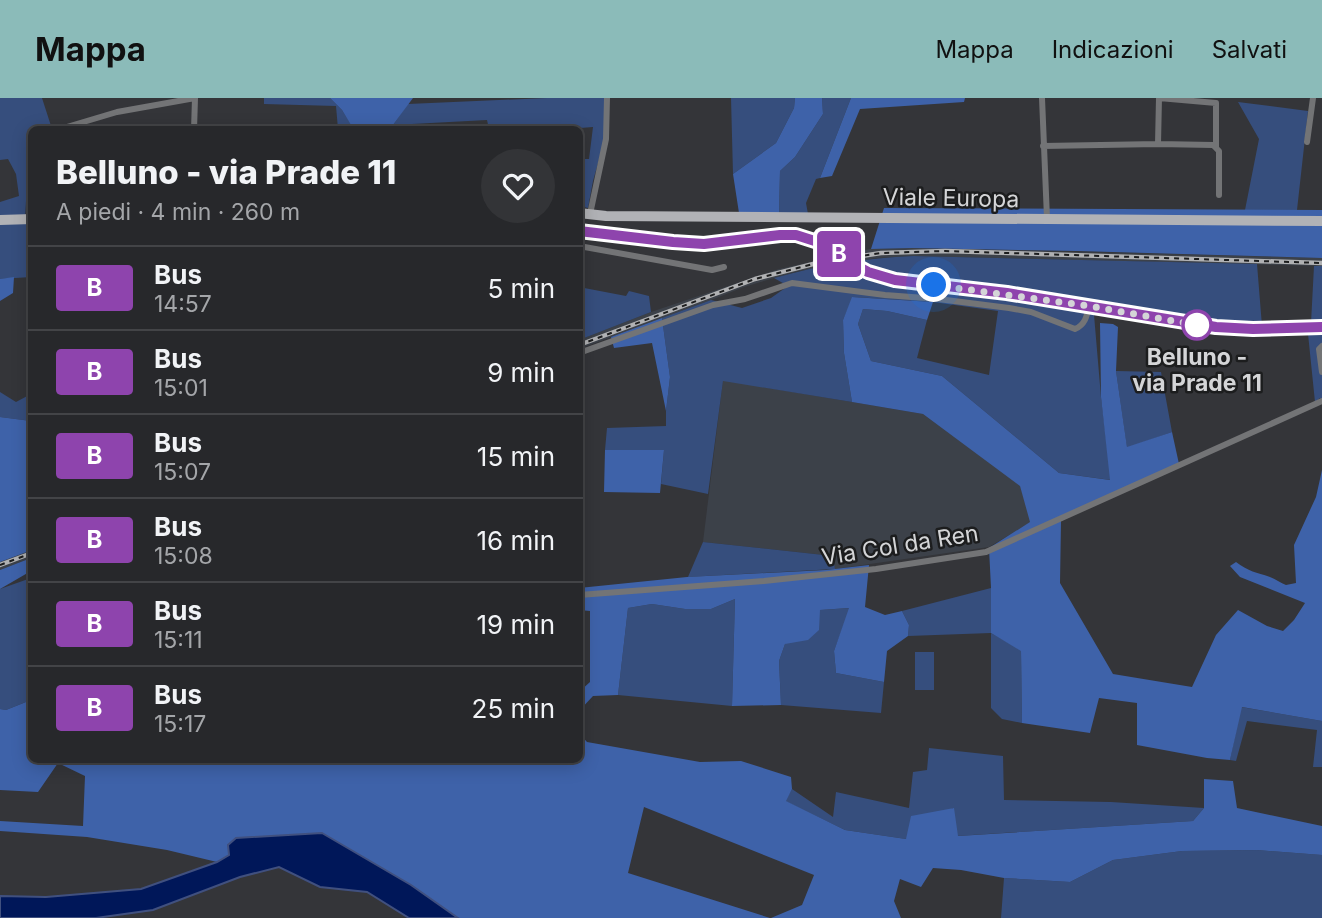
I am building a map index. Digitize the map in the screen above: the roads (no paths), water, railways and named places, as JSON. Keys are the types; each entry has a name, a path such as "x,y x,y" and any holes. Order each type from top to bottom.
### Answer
{"main road":[{"name":"Viale Europa","path":"585,214 1322,221"},
{"path":"0,220 28,219"},
{"path":"583,231 704,244 788,234 831,248 855,265 895,280 1007,293 1216,327 1322,327"}],"street":[{"path":"70,126 117,112 195,98 194,126"},
{"path":"585,214 606,138 607,98"},
{"path":"1042,98 1046,218"},
{"path":"1158,144 1159,98 1216,103 1219,195"},
{"path":"1307,142 1314,98"},
{"path":"1043,146 1208,144 1216,147"},
{"path":"583,247 712,270 724,268"},
{"path":"583,352 713,305 762,295 792,283 1009,308 1031,312 1075,329 1081,327 1089,306"},
{"path":"1322,346 1319,349 1322,372"},
{"name":"Via Col da Ren","path":"583,595 764,581 876,569 986,552 1322,401"}],"railway":[{"path":"583,344 755,279 817,263 881,253 945,251 1322,263"},
{"path":"0,565 28,554"}],"place":[{"name":"Belluno - via Prade 11","path":"1197,325"}]}
